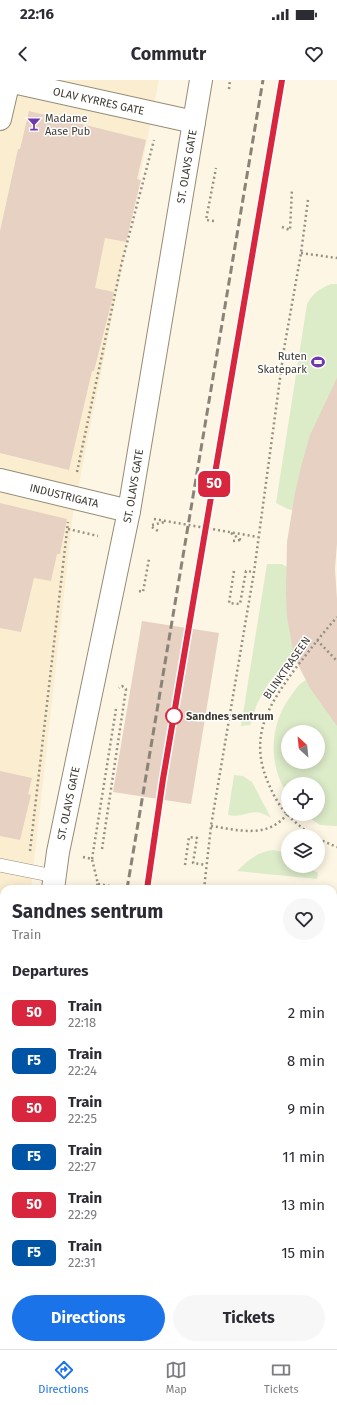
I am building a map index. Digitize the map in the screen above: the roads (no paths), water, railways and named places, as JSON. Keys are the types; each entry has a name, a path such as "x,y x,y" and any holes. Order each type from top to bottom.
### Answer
{"street":[{"name":"OLAV KYRRES GATE","path":"7,80 194,122"},
{"path":"0,119 7,80"},
{"name":"ST. OLAVS GATE","path":"54,883 138,514 201,80"},
{"name":"INDUSTRIGATA","path":"0,480 138,514"}],"lane":[{"path":"0,865 54,883"}],"railway":[{"path":"128,885 263,80"},
{"path":"148,885 163,779 282,80"}],"train":[{"name":"50","path":"148,885 163,779 282,80"}],"place":[{"name":"Madame Aase Pub","path":"34,124"},
{"name":"Ruten Skatepark","path":"318,362"},
{"name":"Sandnes sentrum","path":"174,716"}]}
